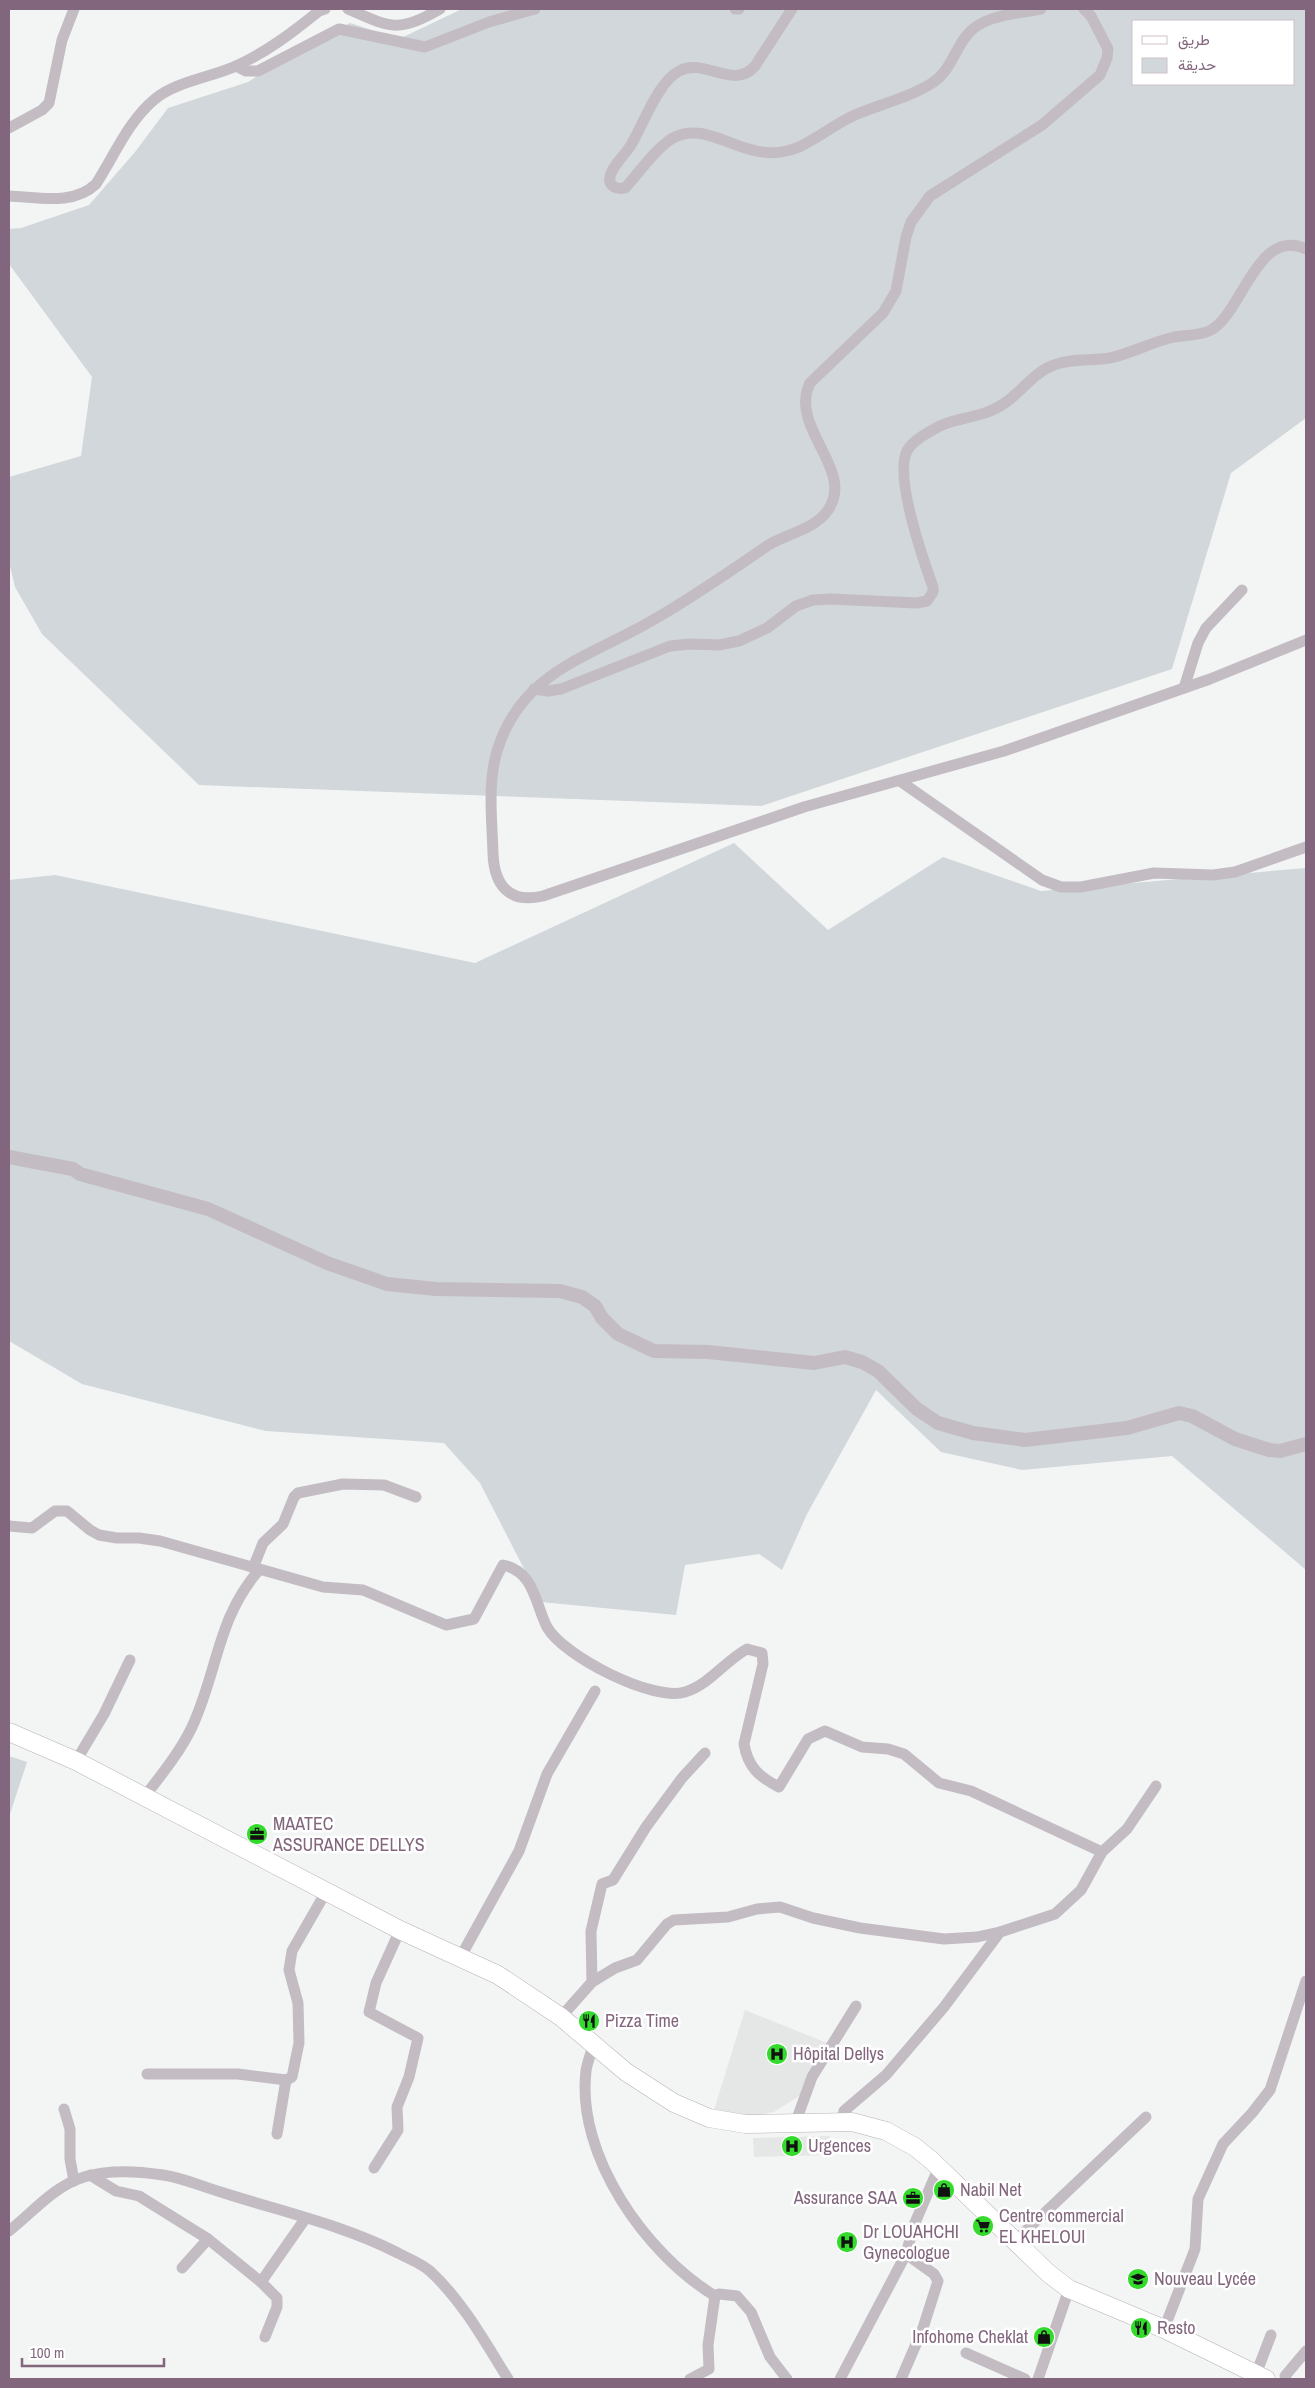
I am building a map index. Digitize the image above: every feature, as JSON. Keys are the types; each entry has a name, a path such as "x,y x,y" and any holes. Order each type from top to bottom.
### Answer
{"main road":[{"path":"9,1732 76,1761 327,1890 400,1930 498,1976 561,2017 626,2072 674,2102 710,2118 745,2124 841,2122 886,2131 915,2147 939,2167 1048,2274 1069,2288 1164,2328 1261,2377"}],"street":[{"path":"9,128 42,110 49,103 62,40 74,9"},
{"path":"9,196 62,198 81,196 96,184 136,120 157,97 170,90 236,66 288,37 319,11 325,9"},
{"path":"348,9 383,24 395,26 418,22 440,9"},
{"path":"236,66 246,71 258,71 339,29 424,46 489,22 535,9"},
{"path":"792,9 755,66 746,74 730,76 694,67 680,70 674,74 652,104 630,146 610,175 613,186 620,189 625,188 666,143 685,134 706,134 757,153 772,154 801,146 856,115 934,82 950,64 966,35 984,22 1041,9"},
{"path":"1084,9 1091,16 1108,49 1105,67 1100,74 1042,125 930,196 911,222 906,238 900,279 891,303 810,383 806,391 804,409 835,483 833,500 825,515 818,521 766,546 714,584 646,624 552,673 534,689 510,720 498,748 491,779 494,871 502,886 517,896 526,898 543,896 804,807 1004,751 1184,688 1306,640"},
{"path":"534,689 548,691 561,689 670,646 719,645 739,641 763,630 796,606 813,600 831,599 917,604 927,601 933,592 933,587 913,526 904,470 905,456 912,444 950,422 999,408 1016,396 1041,372 1056,364 1109,358 1164,340 1210,331 1223,320 1246,282 1269,254 1274,250 1288,246 1306,250"},
{"path":"1184,688 1198,643 1206,628 1242,590"},
{"path":"900,781 1042,880 1061,886 1081,887 1154,873 1213,875 1235,872 1306,847"},
{"path":"9,1157 73,1169 80,1174 208,1209 327,1263 387,1284 436,1289 560,1291 582,1297 595,1306 602,1318 618,1334 654,1351 708,1352 740,1357 814,1363 845,1357 862,1362 878,1371 917,1409 938,1422 973,1433 1024,1440 1128,1428 1179,1413 1192,1416 1235,1438 1269,1450 1280,1451 1306,1444"},
{"path":"145,1796 177,1754 192,1727 207,1688 228,1615 256,1569 264,1543 283,1524 294,1497 298,1493 343,1484 384,1485 416,1496"},
{"path":"9,1526 32,1528 42,1523 52,1513 64,1510 71,1512 90,1530 99,1535 160,1541 323,1587 362,1590 446,1625 474,1619 504,1564 512,1566 534,1587 548,1627 562,1645 579,1658 614,1676 650,1689 682,1693 702,1684 734,1656 747,1649 762,1653 762,1664 744,1744 746,1757 752,1768 764,1780 779,1787 808,1739 825,1731 862,1747 888,1749 904,1754 939,1783 971,1791 1102,1852"},
{"path":"76,1761 104,1714 130,1660"},
{"path":"460,1958 488,1903 519,1851 547,1774 595,1691"},
{"path":"592,1982 591,1931 602,1884 613,1880 646,1828 682,1778 705,1753"},
{"path":"561,2017 592,1982 615,1968 637,1960 667,1924 674,1920 728,1917 768,1907 780,1907 813,1918 860,1928 944,1939 977,1937 1000,1932 1055,1914 1080,1890 1102,1852 1127,1829 1156,1786"},
{"path":"147,2074 238,2074 286,2080 292,2077 299,2043 298,2003 289,1970 292,1951 327,1890"},
{"path":"374,2168 398,2130 397,2107 409,2077 418,2038 369,2012 373,2002 376,1983 400,1930"},
{"path":"841,2122 844,2111 886,2075 944,2007 1000,1932"},
{"path":"1164,2328 1194,2248 1198,2199 1223,2144 1252,2113 1270,2090 1306,1980"},
{"path":"795,2124 812,2077 856,2006"},
{"path":"593,2045 586,2070 586,2105 603,2172 639,2228 694,2283 715,2296"},
{"path":"277,2134 286,2080"},
{"path":"64,2109 70,2129 70,2159 74,2181"},
{"path":"1015,2241 1146,2117"},
{"path":"840,2379 906,2254 914,2225 939,2167"},
{"path":"9,2232 40,2206 53,2192 74,2181 90,2176 129,2171 193,2181 305,2219 346,2229 372,2240 430,2270 458,2302 508,2379"},
{"path":"90,2176 116,2191 139,2196 208,2239 261,2282 277,2298 277,2307 265,2337"},
{"path":"261,2282 305,2219"},
{"path":"182,2268 208,2239"},
{"path":"901,2379 923,2328 938,2281 934,2274 906,2254"},
{"path":"1038,2379 1069,2288"},
{"path":"715,2296 719,2294 737,2296 751,2312 770,2357 787,2379"},
{"path":"690,2379 709,2369 708,2345 715,2296"},
{"path":"1261,2377 1272,2334"},
{"path":"1286,2379 1285,2376 1306,2351"},
{"path":"966,2353 1025,2379"}],"shaded area":[{"name":"Hôpital Dellys","path":"745,2010 827,2043 810,2089 774,2112 750,2116 714,2110"},
{"name":"Urgences","path":"830,2136 831,2155 754,2157 753,2138"},
{"name":"Dr LOUAHCHI Gynecologue","path":"841,2232 859,2241 853,2252 835,2243"}],"green space":[{"path":"462,9 1306,9 1306,418 1231,473 1172,669 761,806 199,785 42,634 15,587 9,562 9,477 81,456 92,377 9,264 9,229 21,228 89,205 135,152 168,108 248,82 284,58 350,23 399,39"},
{"path":"734,843 828,930 943,857 1041,891 1306,868 1306,1570 1172,1456 1022,1470 941,1452 876,1390 807,1514 782,1570 759,1554 685,1565 676,1615 541,1602 480,1483 444,1443 266,1431 82,1384 9,1341 9,880 55,875 475,963"},
{"path":"9,1756 27,1762 9,1817"}],"place":[{"name":"MAATEC ASSURANCE DELLYS","path":"257,1834"},
{"name":"Pizza Time","path":"589,2021"},
{"name":"Hôpital Dellys","path":"777,2054"},
{"name":"Urgences","path":"792,2146"},
{"name":"Nabil Net","path":"944,2190"},
{"name":"Assurance SAA","path":"913,2198"},
{"name":"Centre commercial EL KHELOUI","path":"983,2226"},
{"name":"Dr LOUAHCHI Gynecologue","path":"847,2242"},
{"name":"Nouveau Lycée","path":"1138,2279"},
{"name":"Resto","path":"1141,2328"},
{"name":"Infohome Cheklat","path":"1044,2337"}]}
